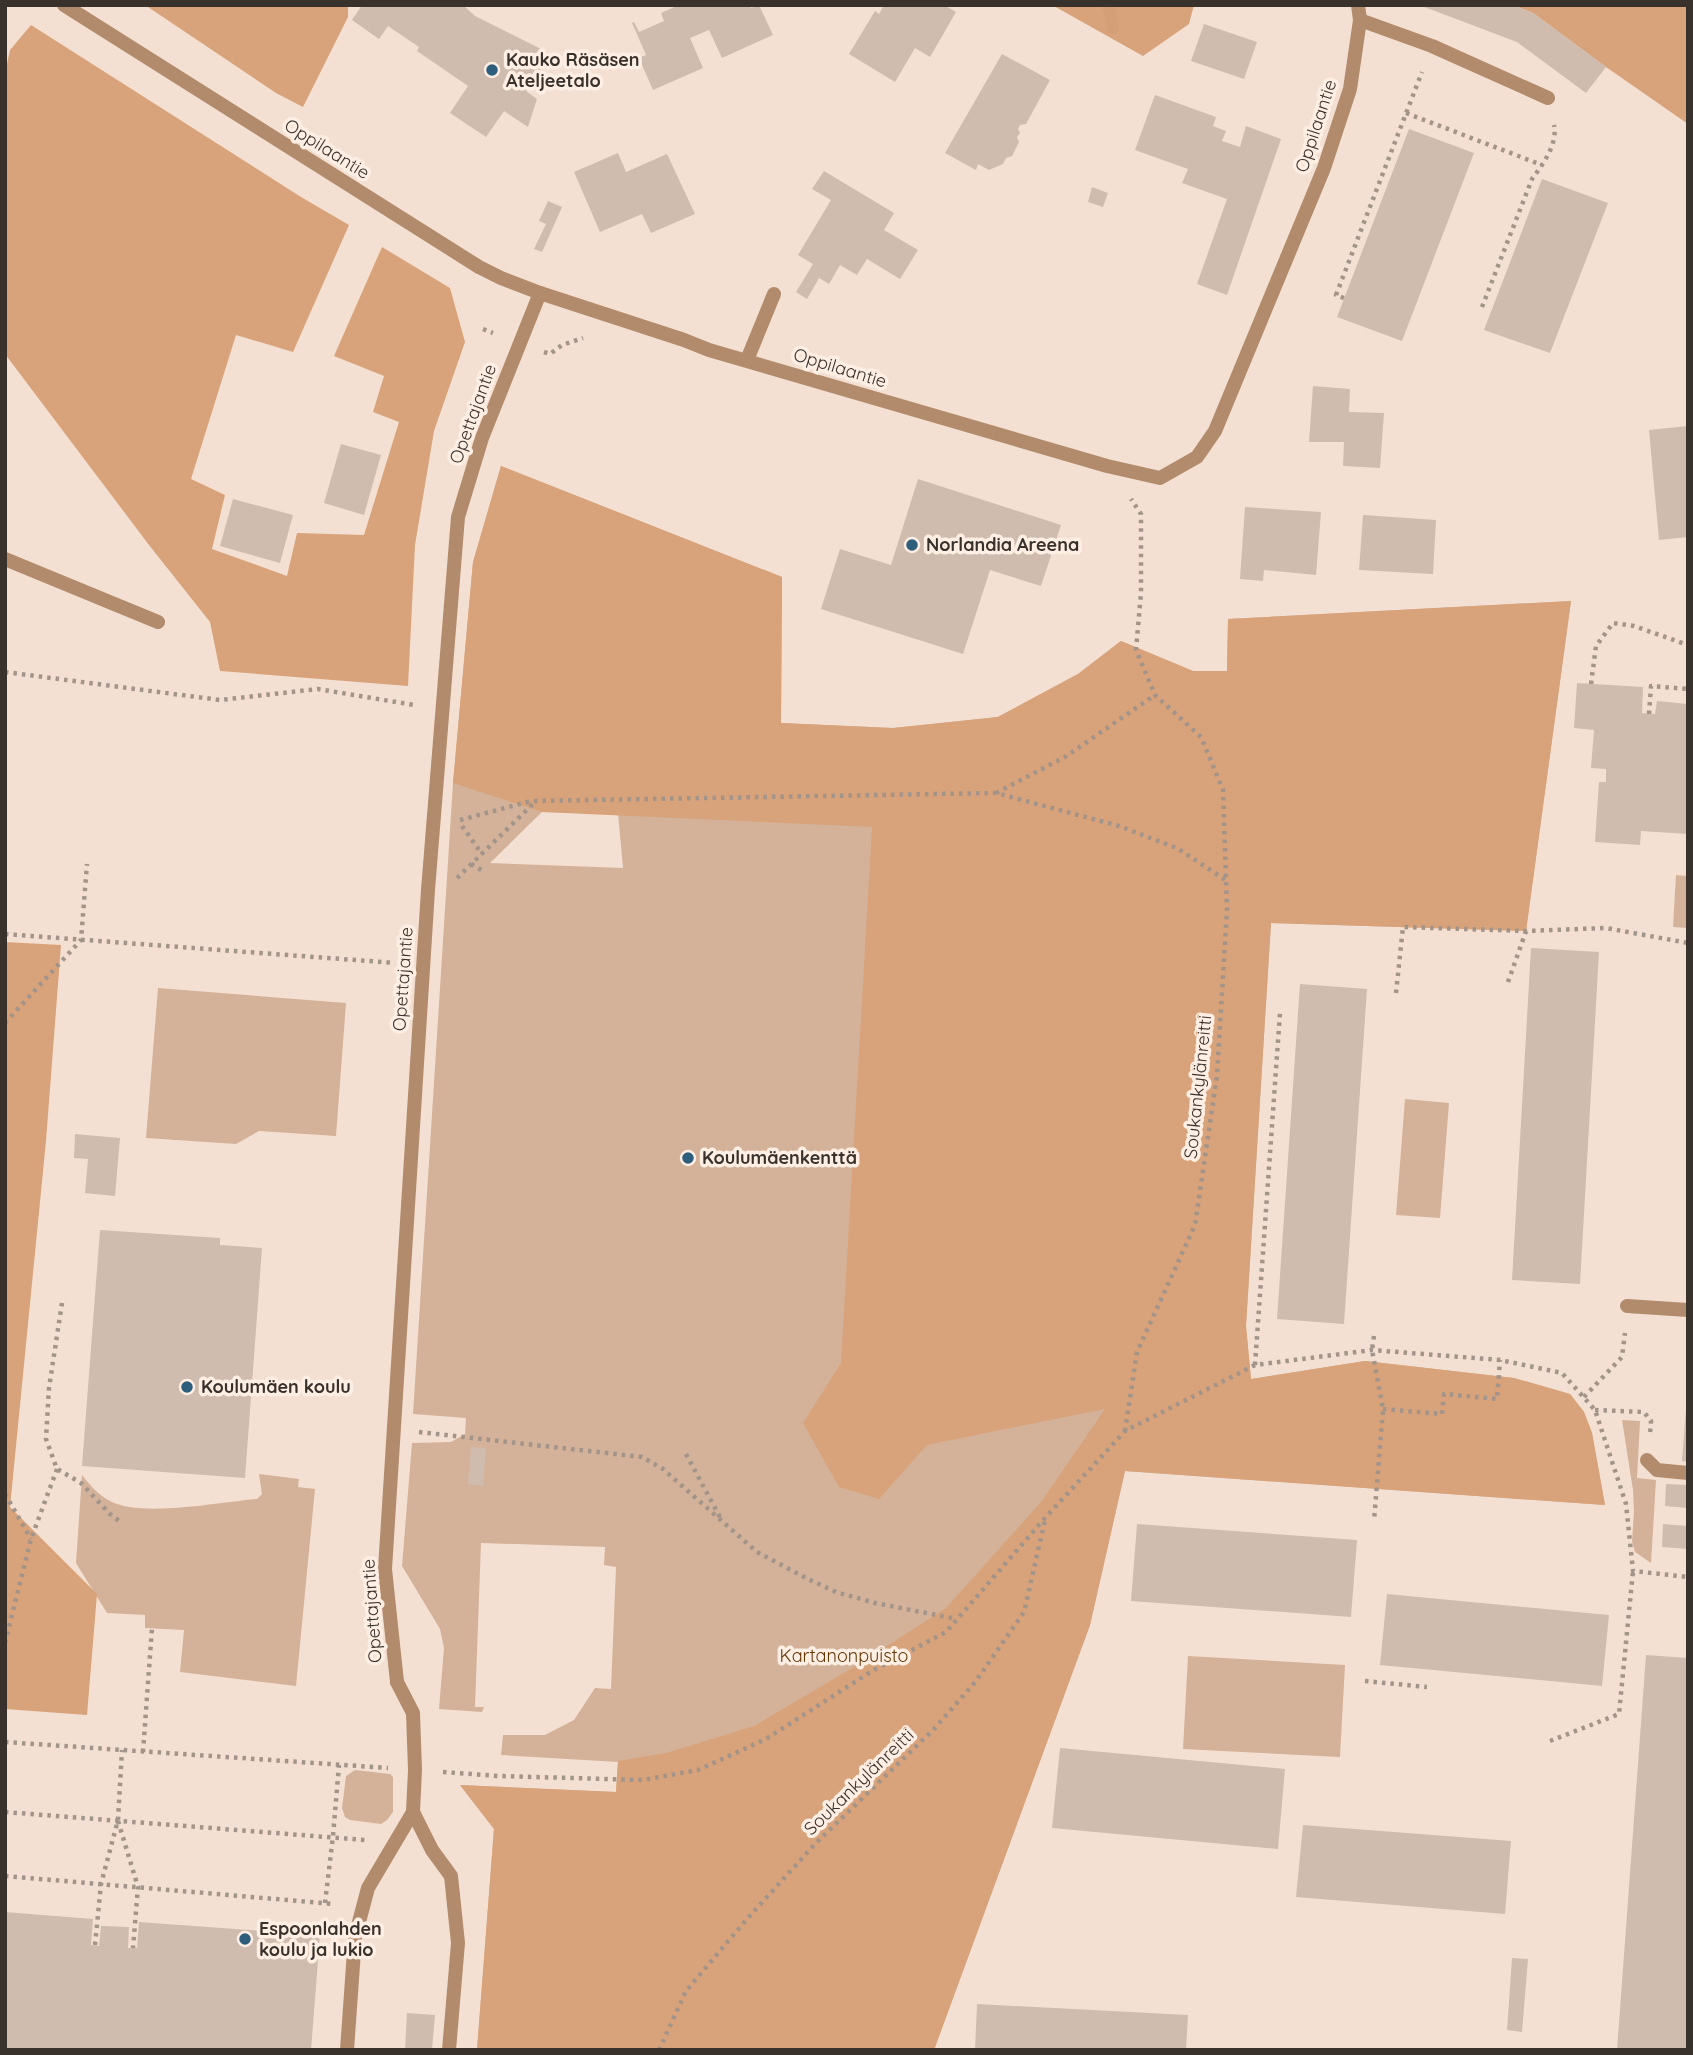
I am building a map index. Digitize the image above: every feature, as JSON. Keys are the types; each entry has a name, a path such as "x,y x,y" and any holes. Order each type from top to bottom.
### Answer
{"street":[{"name":"Oppilaantie","path":"64,5 457,253 501,278 709,350 1107,466 1160,478 1197,457 1215,431 1324,168 1350,89 1359,12"},
{"path":"1359,12 1548,98"},
{"name":"Opettajantie","path":"415,1770 413,1713 397,1682 385,1569 423,965 458,517 482,439 540,293"},
{"path":"747,360 774,294"},
{"path":"5,559 158,622"},
{"path":"1627,1306 1688,1310"},
{"path":"1647,1460 1657,1470 1688,1472"},
{"path":"347,2050 355,1937 368,1888 413,1812 415,1770"},
{"path":"413,1812 432,1850 451,1877 458,1943 449,2050"}],"path":[{"path":"1344,298 1336,295 1432,46"},
{"path":"1482,307 1532,178 1542,165 1556,135 1548,98"},
{"path":"1406,113 1542,165"},
{"path":"550,354 562,345 584,338 594,339"},
{"path":"996,793 1065,757 1154,695 1136,650 1141,593 1141,514 1130,499 1120,495"},
{"path":"1591,684 1596,646 1613,623 1634,626 1688,645"},
{"path":"5,673 220,700 318,689 414,705"},
{"path":"1649,714 1651,686 1688,688"},
{"name":"Soukankylänreitti","path":"1125,1432 1137,1352 1195,1225 1217,1076 1227,909 1223,790 1201,737 1154,695"},
{"path":"482,854 457,820 537,800 996,793 1119,826 1177,848 1227,881"},
{"path":"427,908 537,800"},
{"path":"5,1023 81,940 87,864"},
{"path":"471,864 483,871"},
{"path":"1396,993 1403,927 1526,931 1606,928 1688,943"},
{"path":"1508,982 1526,931"},
{"path":"5,934 423,965"},
{"path":"1255,1365 1280,1013"},
{"path":"62,1303 49,1388 46,1439 57,1469 81,1483 110,1514 122,1522"},
{"path":"1584,1397 1622,1357 1627,1306"},
{"path":"1374,1336 1372,1350 1383,1409 1374,1521"},
{"path":"5,1742 498,1776 643,1780 698,1770 766,1740 872,1671 946,1632 1045,1518 1125,1432 1255,1365 1372,1350 1500,1360 1562,1373 1595,1410 1626,1504 1633,1571 1619,1714 1550,1741"},
{"path":"1383,1409 1442,1414 1444,1394 1497,1399 1500,1360"},
{"path":"1595,1410 1644,1412 1651,1421"},
{"path":"436,1434 642,1457 663,1469 757,1552 836,1592 875,1603 957,1619"},
{"path":"686,1454 724,1525"},
{"path":"5,1643 32,1539 57,1469"},
{"path":"5,1494 32,1539"},
{"name":"Soukankylänreitti","path":"659,2050 686,1991 747,1919 816,1844 935,1728 976,1681 1024,1612 1045,1518"},
{"path":"1633,1571 1688,1577"},
{"path":"143,1752 152,1628"},
{"path":"1365,1681 1427,1688"},
{"path":"95,1945 101,1884 118,1820 122,1750"},
{"path":"325,1903 339,1765"},
{"path":"5,1812 333,1836 394,1843"},
{"path":"118,1820 138,1887 133,1948"},
{"path":"5,1876 363,1906"}],"green space":[{"name":"Kartanonpuisto","path":"501,466 782,577 781,723 893,728 998,717 1078,674 1121,641 1193,671 1227,671 1228,619 1571,601 1526,931 1271,923 1246,1326 1251,1379 1365,1361 1514,1378 1570,1394 1584,1412 1592,1433 1605,1505 1125,1471 1090,1625 934,2050 477,2050 494,1829 460,1785 616,1792 618,1762 501,1755 503,1735 545,1735 574,1720 595,1688 611,1689 616,1567 604,1565 605,1547 481,1543 475,1707 484,1707 482,1712 439,1709 444,1648 440,1629 402,1566 412,1443 451,1442 465,1434 466,1418 413,1414 453,783 473,562","holes":["542,812 618,813 623,868 490,863"]},
{"path":"1676,875 1688,876 1688,928 1673,927"},
{"path":"158,988 346,1003 336,1136 259,1131 236,1144 146,1138"},
{"path":"1405,1099 1449,1103 1440,1218 1396,1215"},
{"path":"1622,1420 1640,1421 1637,1478 1656,1480 1651,1563 1635,1552 1632,1541 1633,1490"},
{"path":"259,1474 299,1479 298,1487 315,1489 296,1686 180,1672 184,1630 145,1628 145,1615 107,1613 76,1563 82,1475 98,1493 110,1501 124,1506 160,1509 257,1499 262,1494"},
{"path":"1188,1656 1345,1665 1340,1757 1183,1749"},
{"path":"355,1770 390,1774 393,1777 393,1812 381,1824 345,1817 342,1808 346,1776"}],"shaded area":[{"path":"145,5 348,5 348,17 303,107 276,93"},
{"path":"1052,5 1194,5 1189,24 1143,56"},
{"path":"1513,5 1688,5 1688,124 1533,13"},
{"path":"31,25 349,225 293,352 236,335 191,479 225,495 212,549 287,576 297,533 364,535 399,422 373,412 384,376 334,356 382,247 450,288 465,342 434,431 415,545 408,686 220,671 210,622 5,354 5,73 10,50"},
{"name":"Kartanonpuisto","path":"501,466 782,577 781,723 893,728 998,717 1078,674 1121,641 1193,671 1227,671 1228,619 1571,601 1526,931 1271,923 1246,1326 1251,1379 1365,1361 1514,1378 1570,1394 1584,1412 1592,1433 1605,1505 1125,1471 1090,1625 934,2050 477,2050 494,1829 460,1785 616,1792 618,1761 666,1753 754,1726 859,1664 946,1608 1041,1502 1105,1409 927,1445 879,1499 839,1487 803,1423 841,1363 872,827 542,812 453,783 473,562"},
{"path":"5,942 61,945 46,1141 10,1507 97,1594 87,1715 5,1709"}],"building":[{"name":"Kauko Räsäsen Ateljeetalo","path":"362,5 463,5 475,16 551,54 526,91 537,99 528,127 504,111 486,137 450,113 468,86 417,51 419,47 388,26 379,39 352,20"},
{"path":"679,5 750,5 751,8 759,5 773,35 722,58 709,30 690,38 703,68 653,90 639,58 646,55 632,23 634,22 639,32 664,21 661,13"},
{"path":"884,5 944,5 956,12 930,57 915,48 895,82 849,54 875,11 879,14"},
{"path":"1419,5 1513,5 1533,13 1606,67 1586,93 1517,42"},
{"path":"1204,24 1257,42 1244,79 1191,61"},
{"path":"1002,54 1050,80 1026,124 1020,125 1018,129 1019,142 1012,156 1006,158 1003,164 989,170 978,164 976,170 945,153"},
{"path":"1155,95 1216,117 1213,126 1226,131 1222,141 1240,147 1246,126 1281,139 1227,295 1197,284 1227,199 1182,183 1188,169 1135,150"},
{"path":"1409,129 1474,153 1402,341 1337,317"},
{"path":"618,153 626,172 667,154 695,214 651,233 642,214 600,232 574,172"},
{"path":"824,171 894,213 884,230 918,250 900,279 867,259 857,275 840,265 829,284 819,278 807,299 796,292 813,264 798,255 831,200 812,189"},
{"path":"1542,179 1608,203 1550,353 1484,330"},
{"path":"1092,187 1108,193 1103,207 1088,202"},
{"path":"548,201 562,207 542,252 534,249 546,224 539,221"},
{"path":"1313,386 1350,389 1349,412 1384,413 1380,468 1343,466 1344,442 1309,442"},
{"path":"1688,426 1688,537 1659,540 1649,430"},
{"path":"341,444 381,455 364,515 324,503"},
{"path":"918,479 1061,525 1041,586 990,570 963,654 821,609 840,549 891,565"},
{"path":"233,499 293,515 280,563 220,546"},
{"path":"1245,507 1321,512 1316,575 1264,570 1263,581 1240,579"},
{"path":"1363,515 1436,520 1433,574 1359,570"},
{"path":"1577,683 1643,687 1642,713 1655,714 1657,701 1688,704 1688,834 1641,831 1640,845 1595,842 1599,782 1606,782 1606,769 1591,768 1594,730 1574,728"},
{"path":"1531,948 1599,952 1580,1284 1512,1280"},
{"path":"1300,984 1367,989 1344,1324 1277,1319"},
{"path":"75,1134 120,1138 115,1196 85,1193 88,1159 74,1158"},
{"path":"100,1230 220,1238 220,1245 262,1248 245,1478 82,1466"},
{"path":"1688,1408 1688,1462 1682,1461"},
{"path":"471,1447 486,1448 483,1486 468,1484"},
{"path":"1666,1484 1688,1485 1688,1508 1665,1506"},
{"path":"1137,1524 1357,1540 1351,1617 1131,1601"},
{"path":"1663,1524 1688,1526 1688,1549 1662,1547"},
{"path":"1387,1594 1609,1615 1602,1686 1380,1665"},
{"path":"1646,1655 1688,1658 1686,2050 1617,2050"},
{"path":"1060,1748 1285,1769 1278,1849 1052,1828"},
{"path":"1303,1825 1511,1841 1505,1914 1296,1897"},
{"path":"5,1912 93,1919 91,1945 99,1946 101,1926 129,1927 128,1948 137,1948 139,1922 320,1935 311,2050 5,2050"},
{"path":"1512,1958 1528,1959 1522,2032 1507,2030"},
{"path":"977,2004 1188,2015 1186,2050 975,2050"},
{"path":"407,2013 435,2015 432,2050 405,2050"}],"waterway":[{"path":"1108,5 1113,28"}],"place":[{"name":"Kauko Räsäsen Ateljeetalo","path":"492,70"},
{"name":"Norlandia Areena","path":"912,545"},
{"name":"Koulumäenkenttä","path":"688,1158"},
{"name":"Koulumäen koulu","path":"187,1387"},
{"name":"Espoonlahden koulu ja lukio","path":"245,1939"}]}
